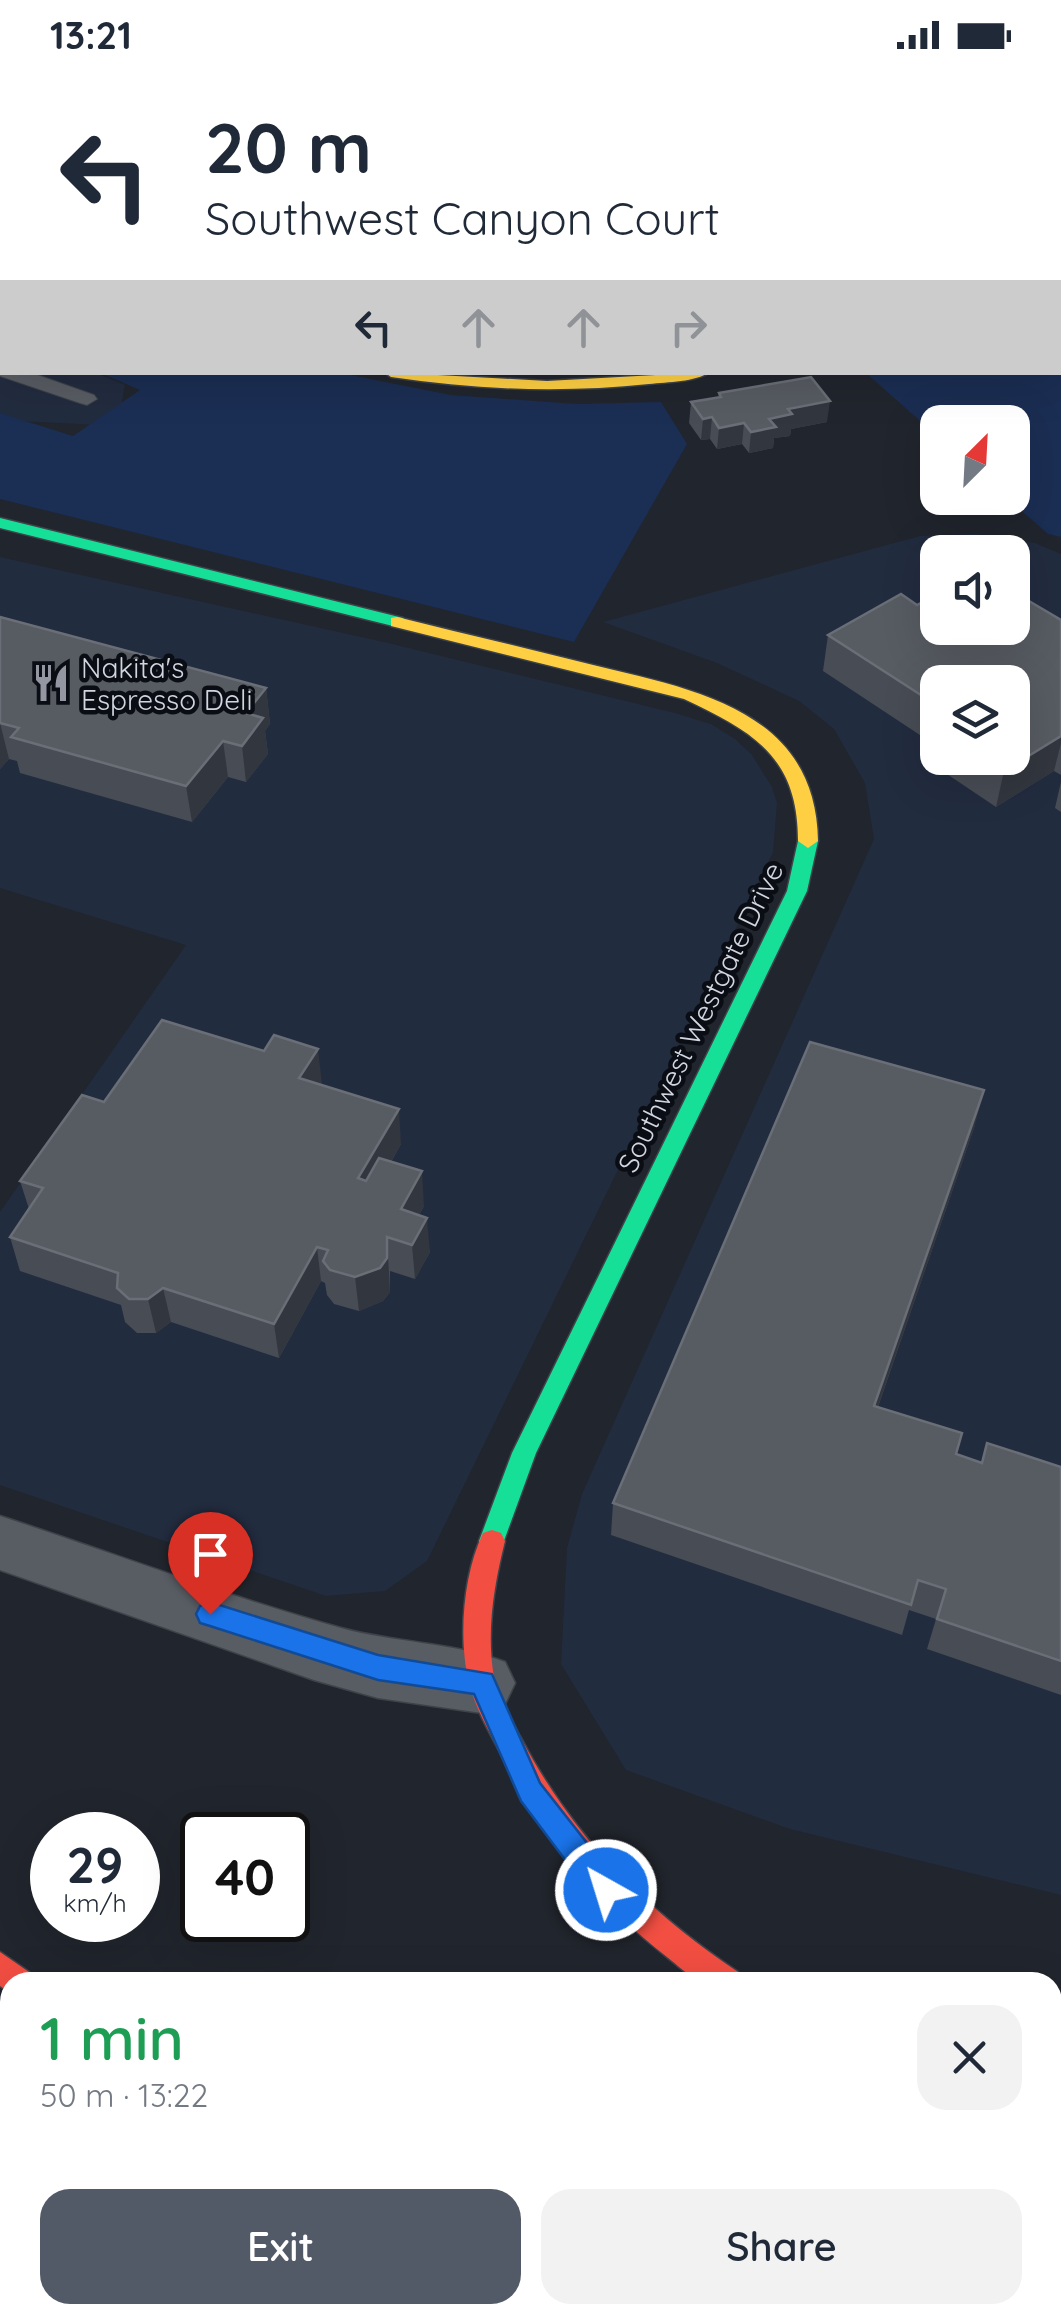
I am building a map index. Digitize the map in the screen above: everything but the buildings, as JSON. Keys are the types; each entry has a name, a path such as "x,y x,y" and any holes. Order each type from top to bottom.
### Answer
{"main road":[{"path":"407,375 451,383 556,389 677,375"},
{"name":"Southwest Westgate Drive","path":"0,523 690,695 737,716 774,741 803,782 812,820 808,860 797,891 524,1452 500,1511 484,1566 482,1683"},
{"path":"482,1683 530,1792 606,1890 660,1938 713,1972"}],"street":[{"path":"0,1543 314,1650 378,1668 482,1683"}],"lane":[{"path":"15,375 86,399"}],"shaded area":[{"path":"0,375 100,375 125,385 117,426 0,420"},
{"path":"106,375 350,375 451,395 576,404 661,402 687,444 574,642 0,499 0,413 73,436 140,390"},
{"path":"868,375 1061,375 1061,537 1048,534 1026,515 1030,515 1030,405 920,405 920,421"},
{"path":"920,536 920,645 1030,645 1030,542 1061,554 1061,1895 790,1829 626,1770 561,1664 567,1548 582,1494 874,839 865,783 834,729 799,701 717,663 603,622"},
{"path":"0,557 384,642 675,713 711,724 735,739 752,755 772,787 777,803 773,852 427,1561 385,1591 326,1596 0,1485 0,1212 186,945 0,888"}],"traffic: fast":[{"path":"0,523 397,622"},
{"path":"492,1541 524,1453 797,891 808,841"}],"traffic: slow":[{"path":"410,375 547,386 680,375"},
{"path":"397,622 690,695 715,706 759,732 791,766 802,787 808,812 808,841"}],"traffic: jam":[{"path":"492,1541 479,1609 478,1643 481,1678 492,1710 550,1814 600,1878 660,1933 713,1972"},
{"path":"0,1967 6,1972"}],"place":[{"name":"Nakita's Espresso Deli","path":"51,683"}],"route":[{"path":"210,1614 378,1668 482,1683 530,1792 606,1890"}]}
